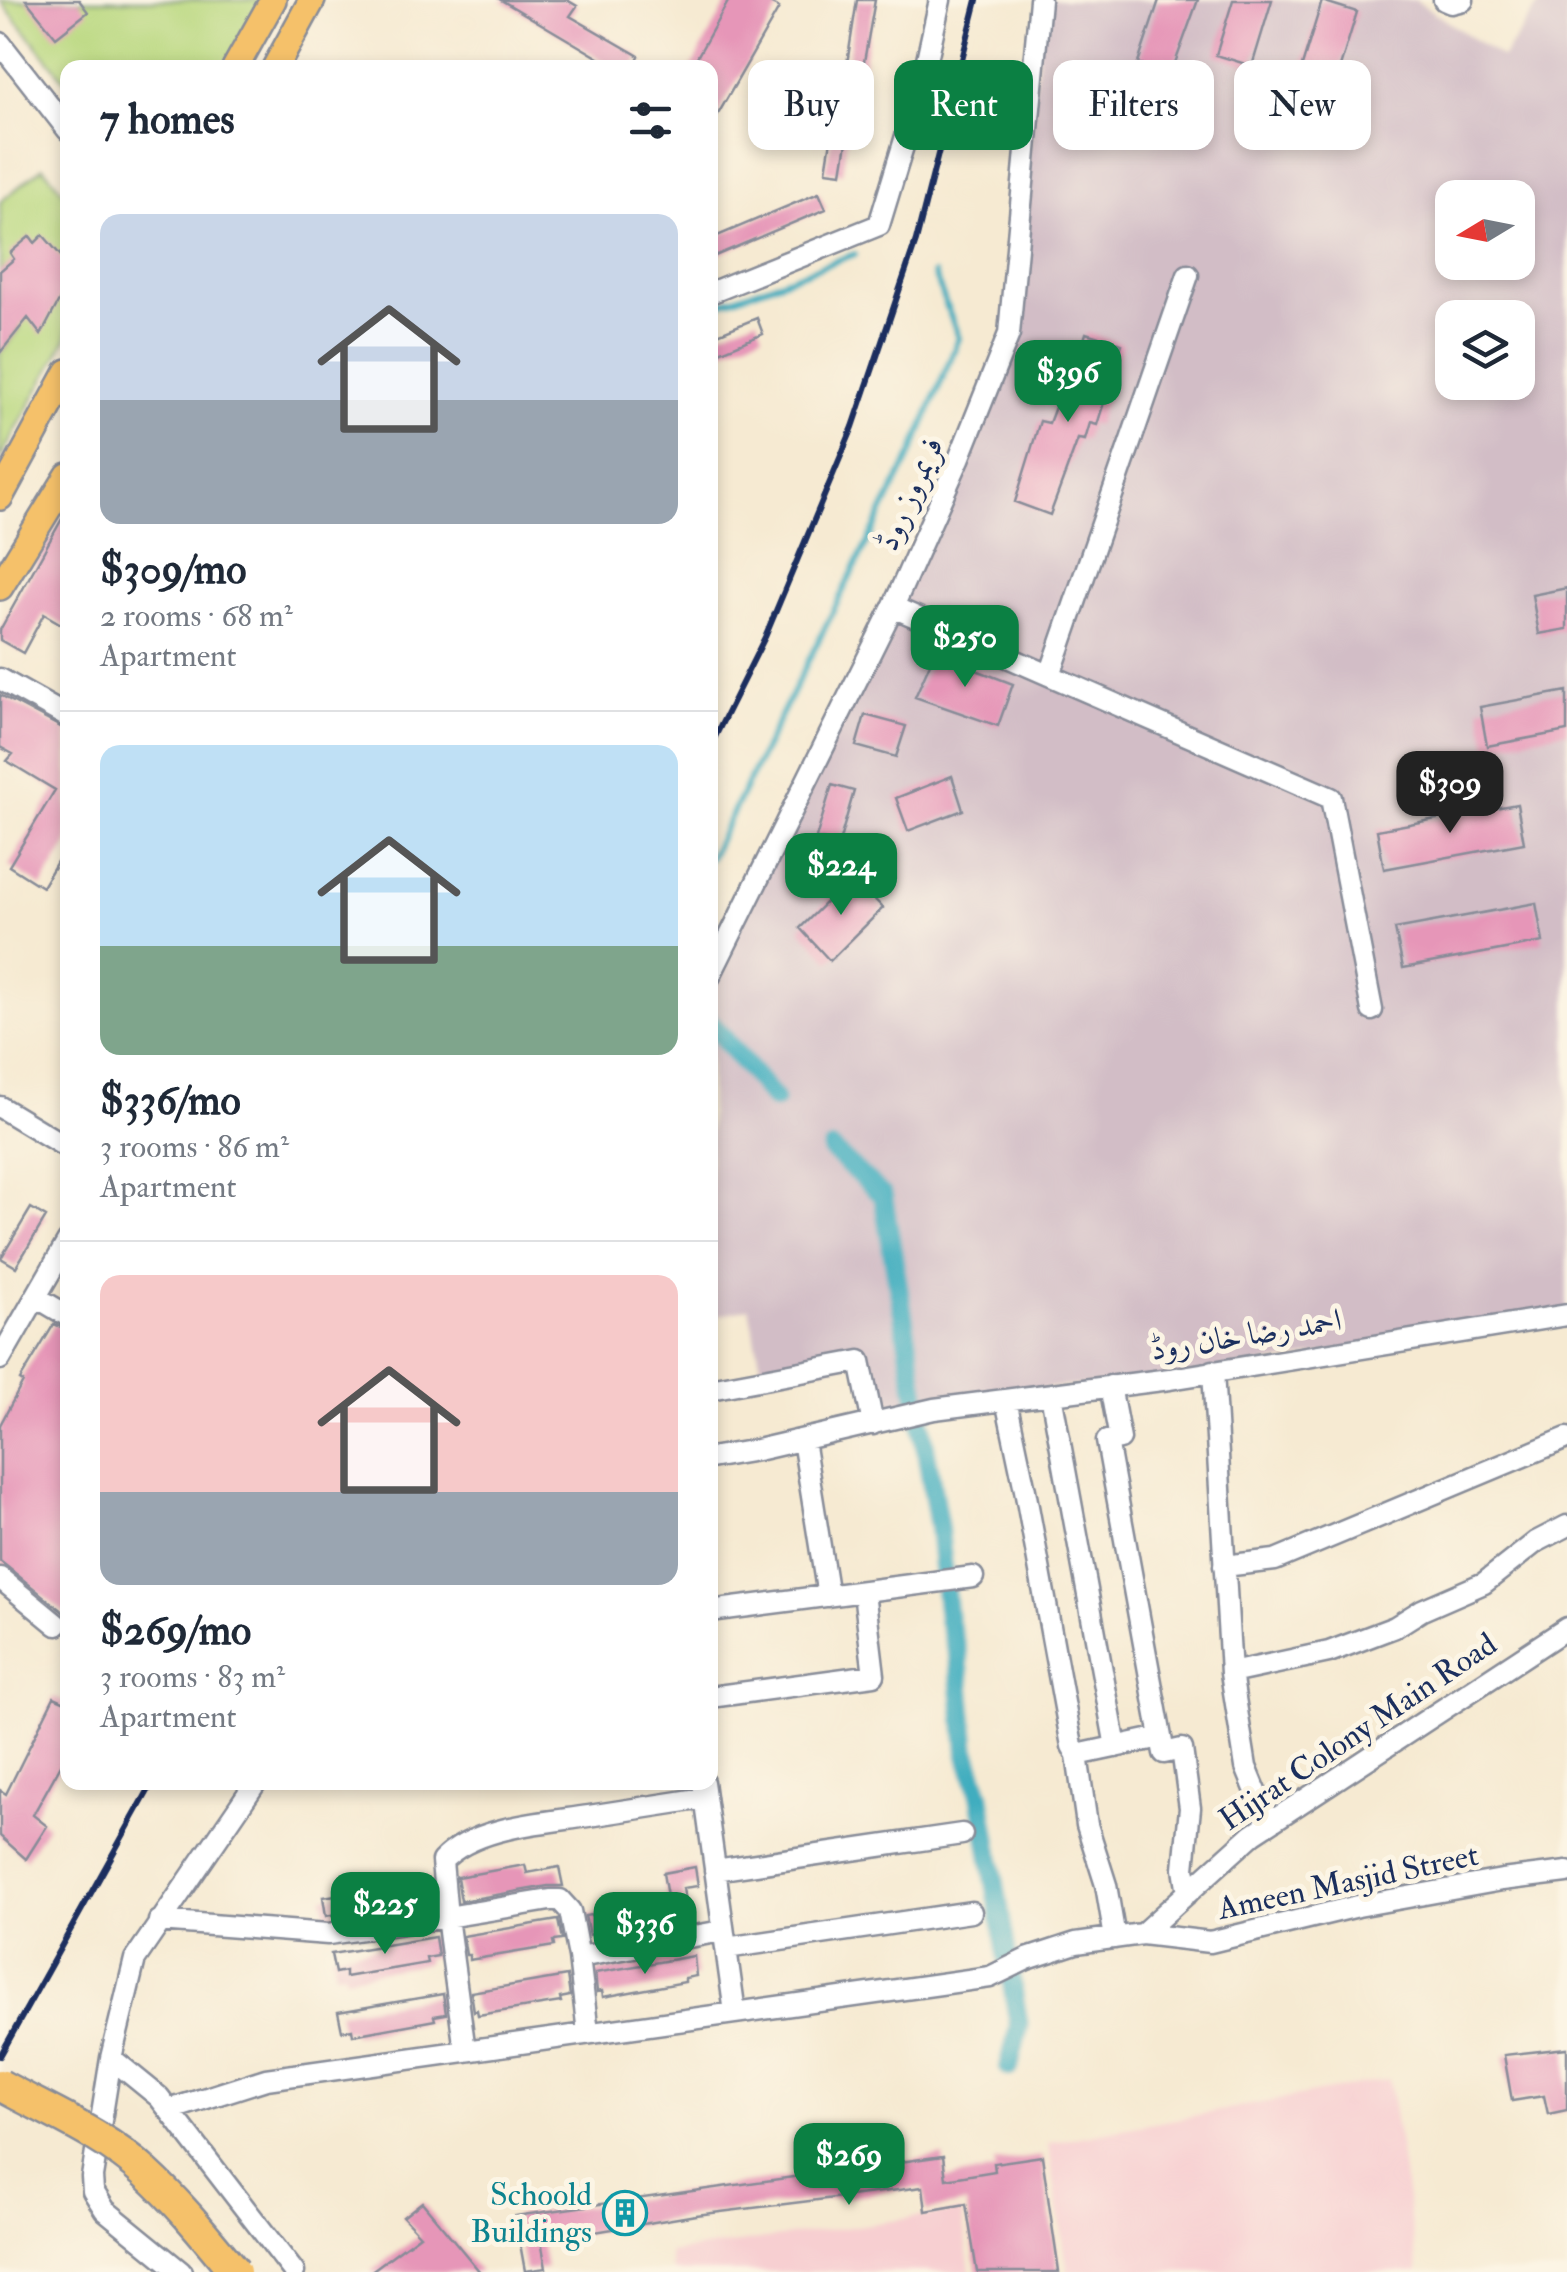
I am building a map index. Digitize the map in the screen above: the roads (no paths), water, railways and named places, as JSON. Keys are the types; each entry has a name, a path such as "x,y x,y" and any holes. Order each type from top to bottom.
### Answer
{"highway":[{"path":"0,2085 88,2133 145,2172 234,2272"}],"main road":[{"path":"239,60 273,0"},
{"path":"279,60 312,0"},
{"path":"0,497 60,387"},
{"path":"0,586 60,489"}],"street":[{"path":"718,290 879,225 922,88 940,0"},
{"name":"فریمروز روڈ","path":"718,960 894,607 1009,334 1040,0"},
{"path":"1444,0 1462,0"},
{"path":"0,44 60,120"},
{"path":"1050,675 1188,276"},
{"path":"894,607 1331,798 1372,1010"},
{"path":"0,679 60,713"},
{"path":"0,1108 60,1143"},
{"path":"0,1359 60,1255"},
{"path":"36,1297 60,1311"},
{"name":"احمد رضا خان روڈ","path":"718,1456 934,1409 1213,1372 1567,1315"},
{"path":"718,1388 860,1362 873,1424"},
{"path":"1213,1372 1231,1672 1246,1767 1269,1824"},
{"path":"1110,1386 1120,1439 1107,1440 1164,1753 1182,1749 1186,1774 1190,1808 1184,1868 1188,1893"},
{"path":"1050,1394 1116,1747"},
{"path":"1006,1400 1072,1746 1078,1756 1087,1825 1106,1884 1116,1938"},
{"path":"1224,1566 1274,1560 1567,1438"},
{"path":"804,1440 828,1596"},
{"path":"1231,1672 1329,1652 1394,1627 1484,1583 1536,1542 1567,1526"},
{"path":"718,1610 973,1577"},
{"path":"0,1578 57,1625"},
{"path":"718,1696 874,1674 864,1592"},
{"name":"Hijrat Colony Main Road","path":"1142,1934 1254,1834 1567,1628"},
{"path":"1078,1756 1161,1737"},
{"path":"180,2272 105,2210 93,2191 92,2177 111,2058 135,1958 250,1790"},
{"path":"465,2051 442,1861 450,1852 507,1829 704,1790 735,2013"},
{"path":"715,1870 962,1834"},
{"name":"Ameen Masjid Street","path":"1142,1934 1210,1942 1358,1906 1567,1872"},
{"path":"159,1921 328,1934 560,1900 570,1911 588,2033"},
{"path":"579,1956 972,1912"},
{"path":"169,2110 266,2079 990,1977 1027,1959 1076,1943 1142,1934"},
{"path":"111,2058 159,2098 294,2272"}],"waterway":[{"path":"718,304 855,254"},
{"path":"718,842 913,451 959,338 934,274"},
{"path":"718,1032 774,1099"},
{"path":"832,1150 883,1196 939,1528 948,1620 958,1655 967,1753 980,1794 1019,2026 1009,2067"}],"railway":[{"path":"718,731 765,637 853,427 916,241 977,0"},
{"path":"0,2056 149,1790"}],"place":[{"name":"Schoold Buildings","path":"625,2213"}]}
